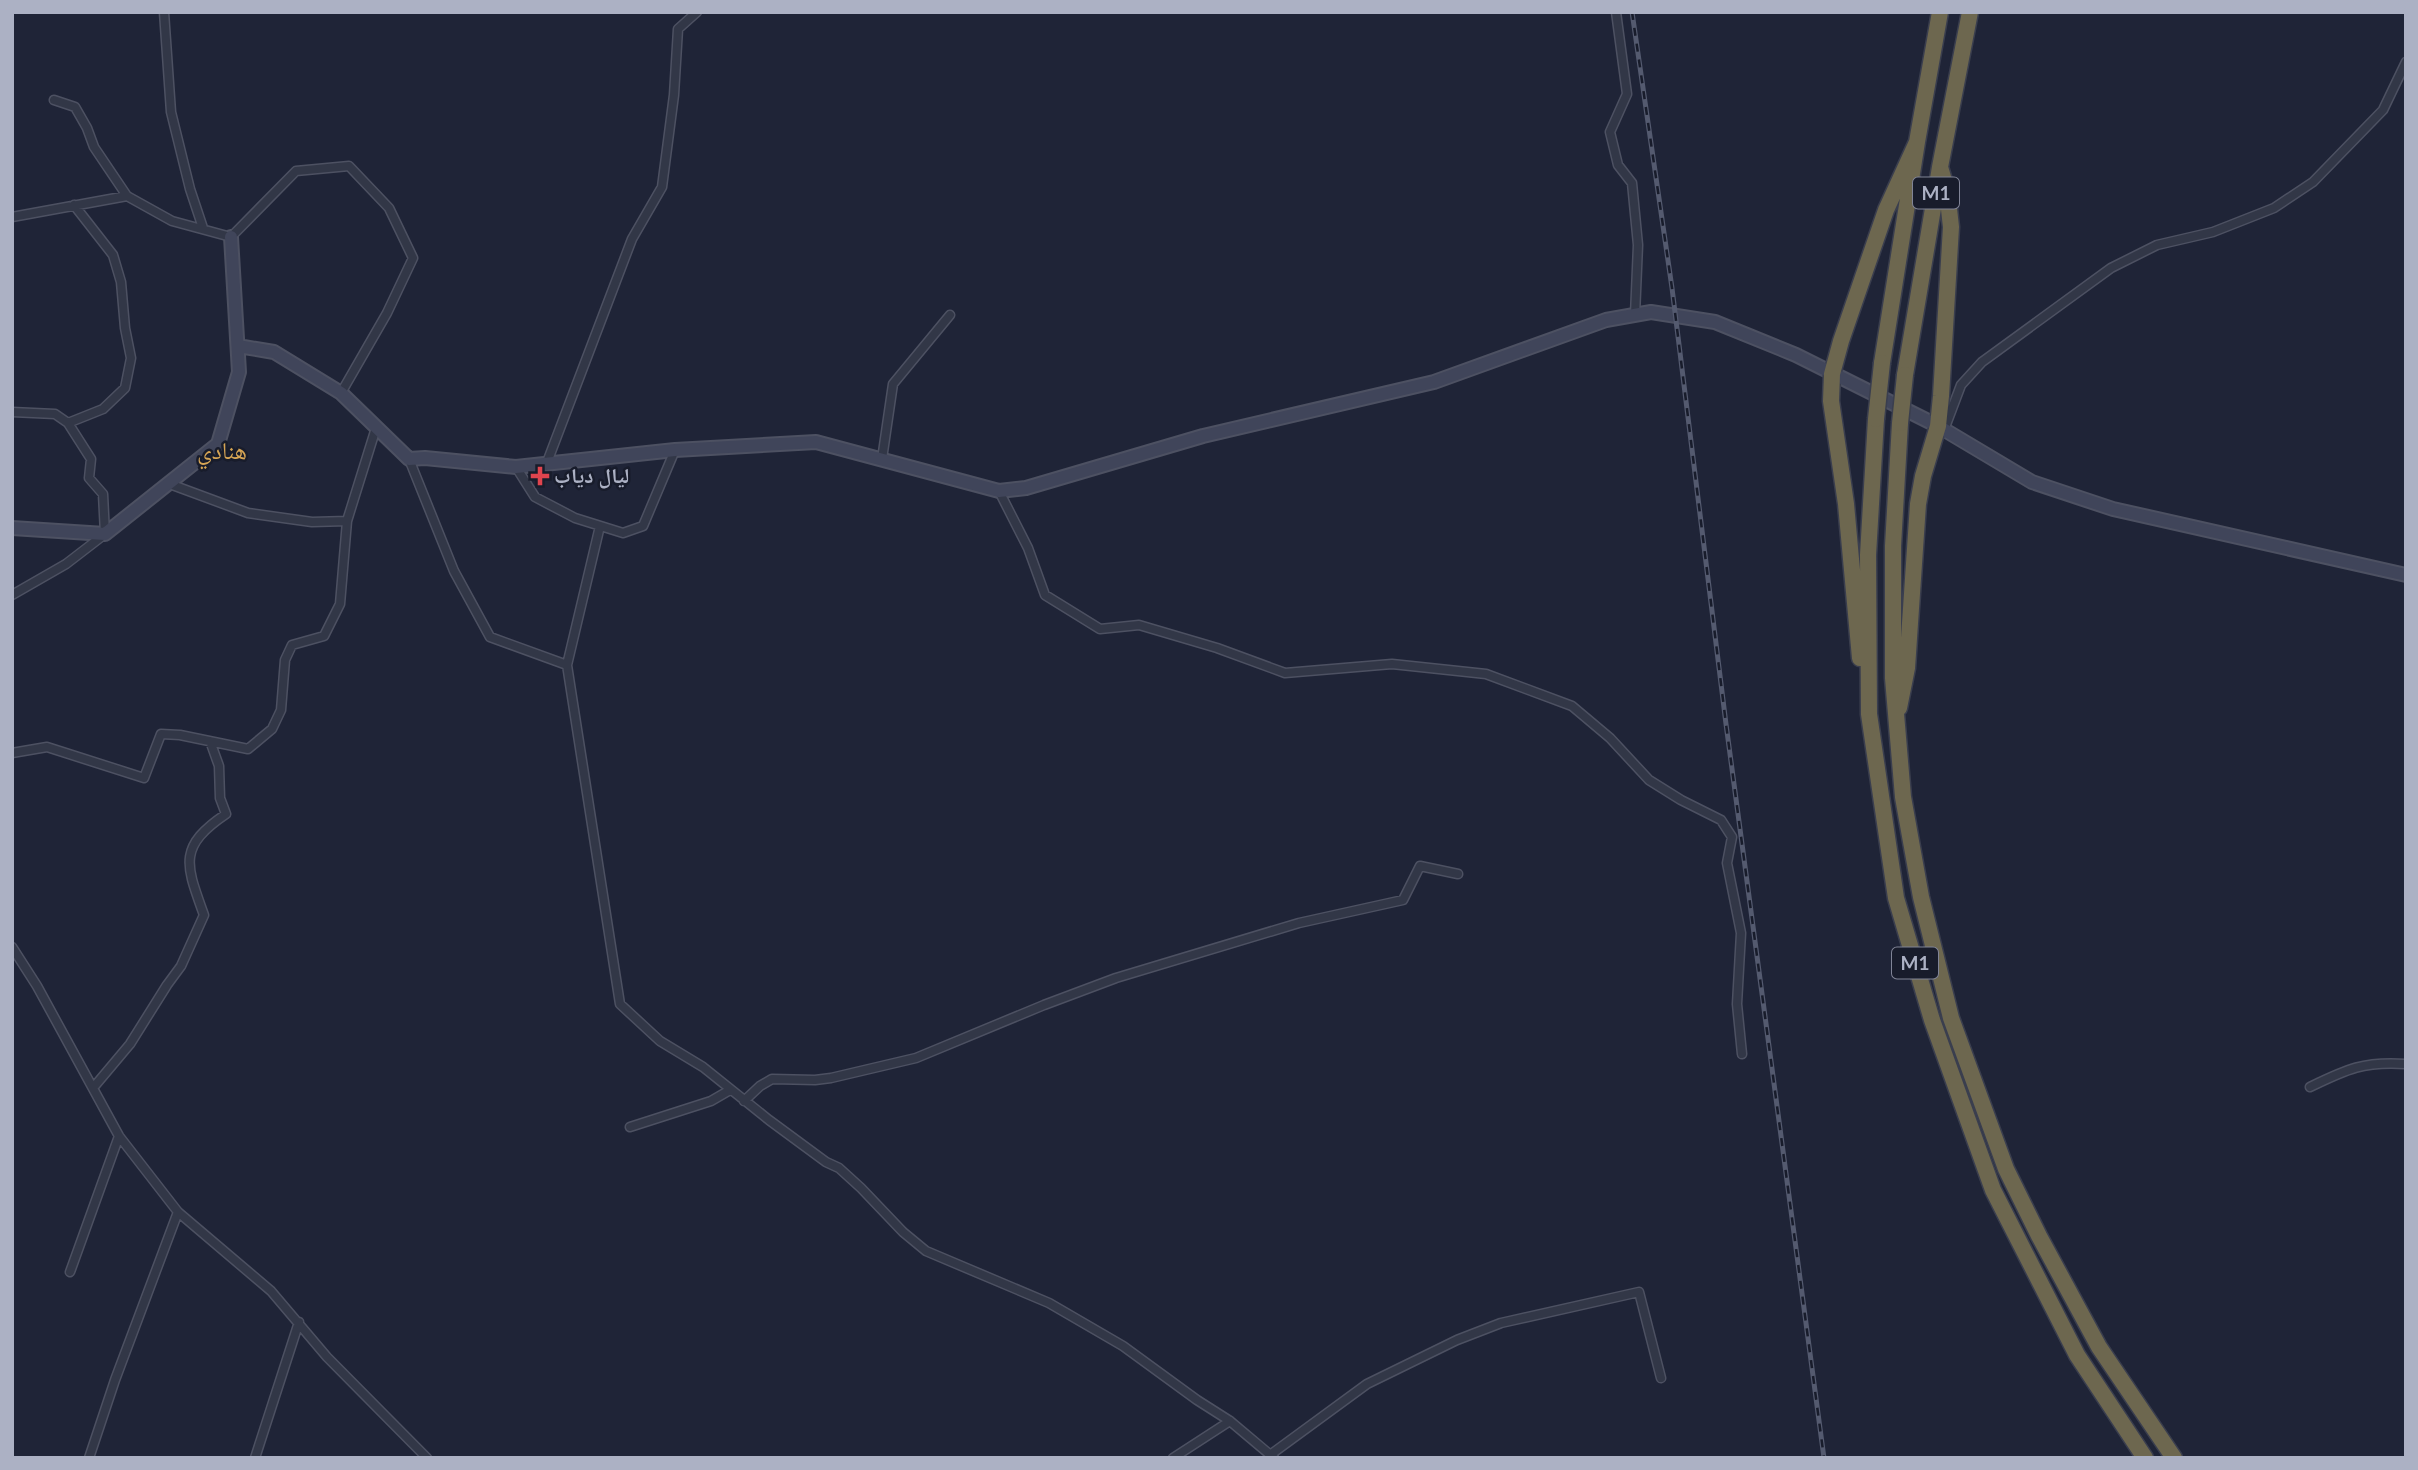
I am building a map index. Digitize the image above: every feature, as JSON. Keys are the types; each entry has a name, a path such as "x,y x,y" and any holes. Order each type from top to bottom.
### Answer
{"highway":[{"name":"M1","path":"1940,12 1882,363 1876,419 1868,555 1869,713 1896,898 1932,1020 1993,1190 2077,1355 2145,1458"},
{"name":"M1","path":"1970,12 1940,167 1905,375 1900,423 1893,546 1893,678 1903,797 1921,897 1951,1018 2006,1169 2099,1348 2174,1458"},
{"path":"1869,713 1858,643 1846,504 1831,401 1832,374 1845,327 1886,210 1917,142"},
{"path":"1896,717 1906,681 1917,504 1923,476 1941,428 1951,227 1949,203 1940,167"}],"street":[{"path":"164,12 171,111 190,190 203,228"},
{"path":"547,465 632,239 662,187 674,95 678,29 697,12"},
{"path":"1616,12 1627,94 1610,132 1618,165 1632,183 1638,245 1635,315"},
{"path":"1941,428 1961,385 1982,362 2111,268 2157,245 2213,232 2274,208 2313,182 2384,110 2406,62"},
{"path":"54,100 75,107 94,147 127,196 172,221 231,237"},
{"path":"12,595 66,564 218,444 239,372 231,237 296,171 349,166 389,208 413,257 387,313 341,393"},
{"path":"12,217 127,196"},
{"path":"68,423 103,409 125,388 131,358 121,282 113,255 74,205"},
{"path":"409,459 425,457 516,467 675,450 816,442 999,491 1026,488 1203,436 1434,383 1606,320 1651,312 1715,322 1796,355 1941,428 2032,482 2113,509 2406,575"},
{"path":"881,459 893,384 950,315"},
{"path":"238,346 274,352 341,393 409,459 454,571 490,636 567,665"},
{"path":"12,412 55,414 68,423 91,459 89,478 103,494 105,534"},
{"path":"12,753 47,747 144,778 161,734 180,735 248,749 272,729 281,710 285,660 292,645 324,636 340,604 347,521 376,428"},
{"path":"516,467 535,497 575,518 623,533 643,526 675,450"},
{"path":"167,482 248,513 312,522 347,521"},
{"path":"999,491 1028,548 1045,595 1100,629 1139,625 1217,648 1285,674 1392,664 1486,674 1572,706 1610,738 1649,780 1721,820 1731,837 1727,863 1741,933 1737,1004 1742,1054"},
{"path":"600,526 567,665 620,1004 650,1033 703,1067 744,1101 839,1168 903,1232 926,1251 1049,1303 1123,1346 1230,1421 1272,1456 1367,1384 1457,1339 1501,1323 1639,1292 1661,1378"},
{"path":"12,528 105,534"},
{"path":"93,1088 130,1044 181,966 204,915 193,886 188,859 191,848 208,826 226,814 220,798 219,766 210,741"},
{"path":"744,1101 772,1079 823,1079 916,1059 1116,978 1299,923 1404,900 1420,866 1458,874"},
{"path":"12,947 37,986 120,1136 178,1212 271,1291 327,1357 427,1458"},
{"path":"2310,1087 2345,1070 2369,1063 2406,1064"},
{"path":"630,1128 711,1101 730,1090"},
{"path":"70,1272 120,1136"},
{"path":"89,1458 92,1443 178,1212"},
{"path":"255,1458 299,1322"},
{"path":"1173,1458 1230,1421"}],"railway":[{"path":"1632,12 1672,288 1726,724 1824,1458"}],"place":[{"name":"ليال دياب","path":"540,476"}],"district":[{"name":"هنادي","path":"222,451"}]}
